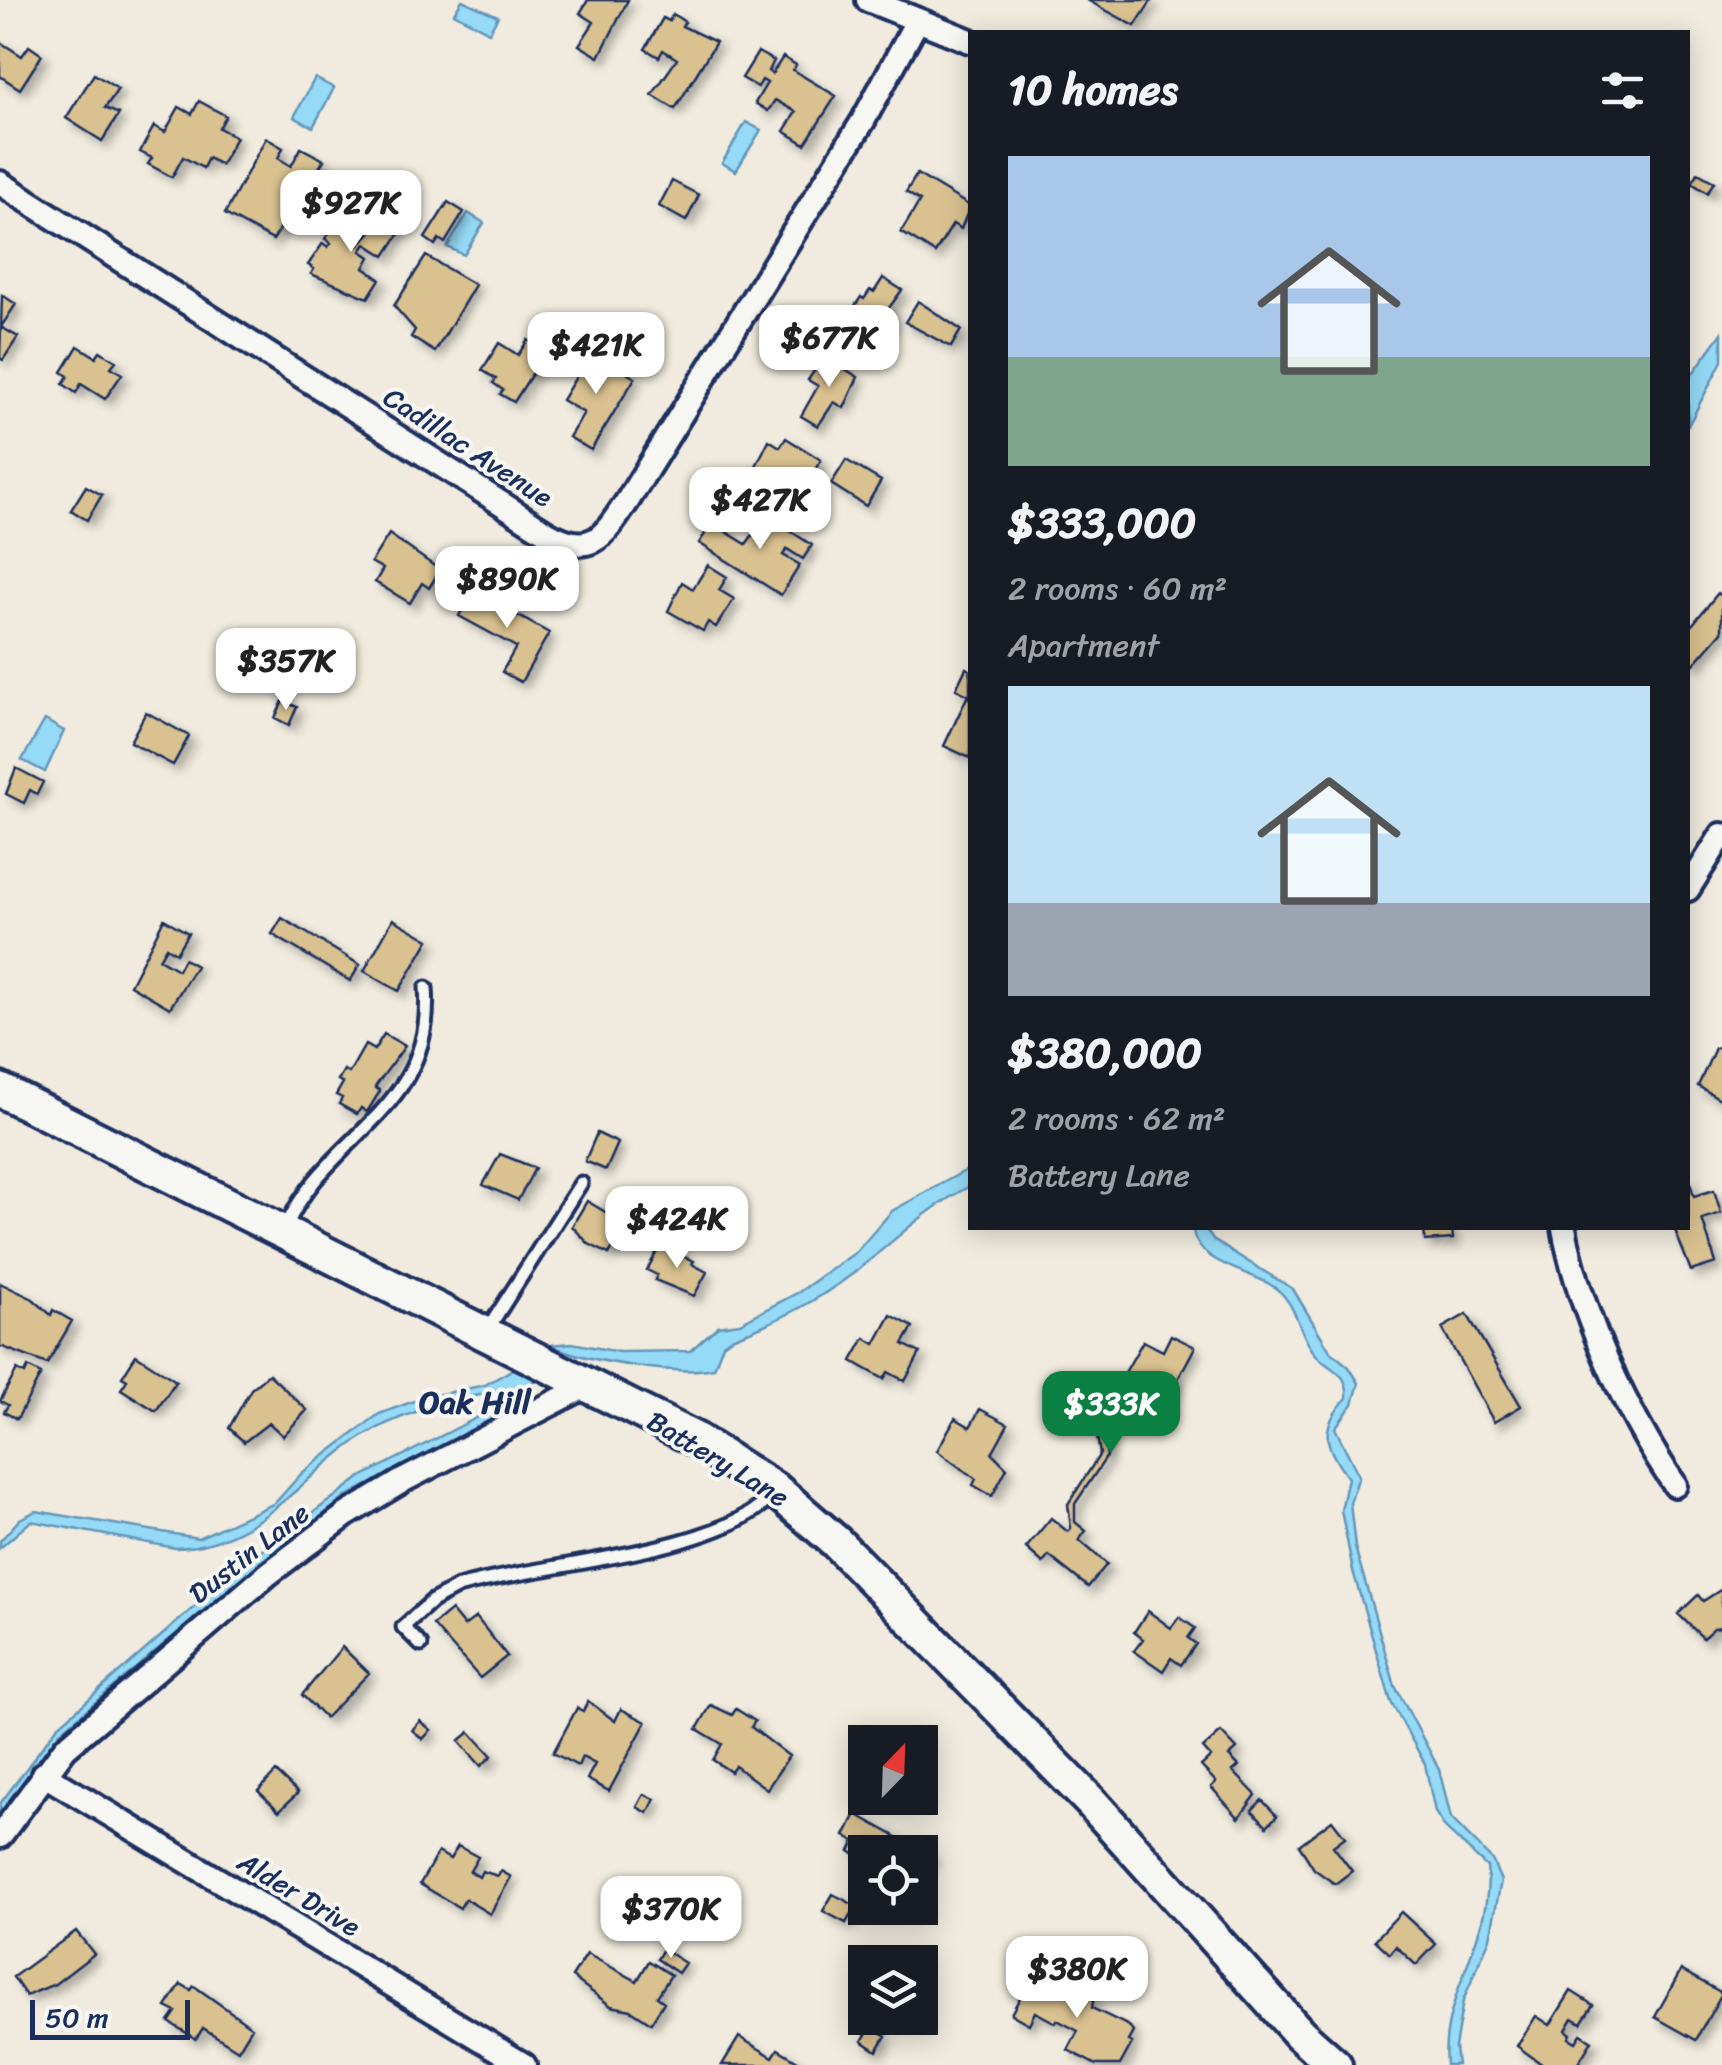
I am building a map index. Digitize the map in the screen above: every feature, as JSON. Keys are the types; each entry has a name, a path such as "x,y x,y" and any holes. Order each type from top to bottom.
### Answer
{"main road":[{"name":"Battery Lane","path":"0,1090 695,1439 777,1491 910,1616 1141,1855 1300,2034 1335,2065"}],"street":[{"path":"868,0 968,39"},
{"name":"Cadillac Avenue","path":"0,183 546,532 576,546 590,544 614,522 639,483 863,122 917,21"},
{"path":"1690,886 1722,835"},
{"path":"1565,1230 1578,1280 1616,1374 1648,1442 1675,1486"},
{"name":"Dustin Lane","path":"0,1836 43,1774 152,1670 346,1515 404,1480 588,1385"},
{"name":"Alder Drive","path":"43,1774 524,2065"}],"lane":[{"path":"284,1234 294,1208 328,1166 381,1117 414,1064 429,1019 426,988"},
{"path":"484,1335 580,1182"},
{"path":"422,1645 403,1626 445,1593 506,1576 648,1550 751,1514 777,1491"}],"water":[{"path":"462,0 498,16 489,32 454,13"},
{"path":"315,78 334,88 313,127 294,117"},
{"path":"746,122 761,130 736,171 722,163"},
{"path":"468,213 484,223 464,255 447,247"},
{"path":"1722,333 1722,361 1690,422 1690,377"},
{"path":"45,720 64,731 45,772 22,760"},
{"path":"968,1169 968,1187 927,1213 818,1297 731,1338 723,1344 714,1368 678,1370 631,1365 550,1345 572,1343 619,1352 690,1351 718,1326 740,1323 799,1292 856,1252 892,1211"},
{"path":"1194,1230 1206,1230 1213,1240 1293,1289 1330,1351 1349,1367 1359,1383 1353,1404 1335,1428 1359,1476 1350,1503 1355,1547 1395,1686 1439,1769 1451,1818 1492,1860 1501,1881 1490,1938 1463,2001 1455,2047 1457,2065 1446,2065 1446,2039 1483,1917 1487,1867 1445,1828 1435,1812 1425,1764 1391,1702 1353,1571 1341,1510 1348,1478 1329,1446 1328,1427 1347,1398 1345,1383 1311,1348 1293,1309 1280,1292 1223,1264 1196,1240"},
{"path":"515,1368 538,1377 500,1416 347,1496 235,1584 59,1733 0,1818 0,1804 57,1727 241,1566 361,1477 486,1413 507,1389 424,1409 376,1429 350,1445 260,1519 207,1544 175,1548 31,1521 0,1548 0,1541 20,1519 36,1511 198,1538 275,1503 302,1473 379,1414 422,1398 485,1385"}],"building":[{"path":"588,0 628,0 599,57 579,45 594,22 580,13"},
{"path":"1087,0 1152,0 1135,26"},
{"path":"673,14 685,22 682,26 716,42 675,109 652,95 677,59 663,50 659,57 645,49 663,18 669,21"},
{"path":"0,42 22,56 29,46 42,55 20,89 0,76"},
{"path":"758,52 774,61 768,71 772,74 783,57 796,65 793,70 836,96 805,144 784,131 796,112 775,100 768,111 755,103 767,83 762,80 758,87 742,78"},
{"path":"94,74 118,89 105,108 119,114 102,141 66,118"},
{"path":"199,101 226,116 219,128 236,137 221,165 208,158 203,168 183,157 172,177 148,164 152,158 140,152 154,126 165,132 179,107 192,114"},
{"path":"266,138 283,148 278,158 291,166 301,148 324,160 273,240 225,214"},
{"path":"1698,173 1714,182 1707,193 1692,183"},
{"path":"917,174 968,205 961,229 953,224 935,253 901,232 920,201 906,192"},
{"path":"672,181 699,195 686,221 659,206"},
{"path":"448,202 464,212 445,243 439,239 435,245 425,238"},
{"path":"343,212 363,225 353,242 358,246 380,221 400,233 385,256 366,244 361,251 370,257 364,268 380,279 368,298 311,274 314,269 308,265 323,243 328,247 331,243 325,239"},
{"path":"426,256 475,285 435,352 411,337 415,330 394,306"},
{"path":"883,278 902,290 886,312 894,317 886,330 852,310 861,297 864,299 870,290 874,292"},
{"path":"2,295 16,304 1,327 18,337 3,360 0,358"},
{"path":"918,301 961,330 951,347 905,322"},
{"path":"528,340 546,352 514,402 500,394 503,390 493,383 496,379 482,370 499,343 518,355"},
{"path":"78,346 96,357 100,351 116,361 111,367 122,374 105,399 81,384 76,393 63,384 68,376 62,372"},
{"path":"591,352 635,378 591,450 569,437 584,413 562,400"},
{"path":"824,356 858,377 844,408 834,402 818,426 801,416 818,386 808,380"},
{"path":"786,438 821,460 808,481 812,485 803,500 754,470 769,440 780,447"},
{"path":"846,460 881,481 866,506 831,484"},
{"path":"86,486 102,495 87,520 71,510"},
{"path":"767,516 812,545 803,559 787,549 783,555 800,565 781,595 699,543 712,523 746,544"},
{"path":"389,534 440,570 429,588 422,583 410,603 375,582 383,569 371,562"},
{"path":"708,565 727,577 719,590 734,599 716,627 708,622 703,631 668,611 682,582 693,589"},
{"path":"472,591 494,602 497,597 518,609 515,614 549,633 521,682 502,672 516,647 459,616"},
{"path":"1718,593 1722,596 1722,632 1694,664 1690,661 1690,628"},
{"path":"966,668 968,669 968,695 956,689"},
{"path":"968,695 968,757 944,746"},
{"path":"283,701 297,707 289,725 275,718"},
{"path":"146,712 189,736 173,765 130,742"},
{"path":"16,768 43,782 37,794 30,790 24,803 6,794"},
{"path":"282,918 360,965 350,981 272,934"},
{"path":"164,919 188,933 176,953 166,947 159,959 178,970 184,959 196,966 170,1008 130,985"},
{"path":"393,919 429,940 399,991 364,971"},
{"path":"384,1034 405,1046 375,1087 380,1091 367,1112 361,1108 357,1114 339,1104 342,1098 336,1095 343,1083 338,1080 344,1070 349,1073 365,1045 374,1050"},
{"path":"1722,1046 1722,1100 1698,1086 1715,1048"},
{"path":"597,1133 618,1143 606,1170 585,1161"},
{"path":"500,1154 535,1168 518,1200 483,1185"},
{"path":"1690,1182 1694,1196 1714,1190 1721,1213 1702,1219 1716,1263 1691,1271 1675,1230 1690,1230"},
{"path":"587,1201 627,1225 609,1254 589,1244 572,1226"},
{"path":"1424,1230 1452,1230 1453,1239 1425,1241"},
{"path":"660,1246 694,1261 692,1264 707,1272 694,1296 655,1280 657,1275 647,1270"},
{"path":"0,1283 33,1299 51,1315 53,1310 72,1321 47,1364 0,1346"},
{"path":"1467,1314 1521,1406 1494,1422 1442,1328"},
{"path":"891,1315 913,1327 903,1344 920,1353 905,1381 888,1372 884,1379 852,1361 865,1338 875,1344"},
{"path":"1171,1335 1195,1347 1171,1392 1166,1389 1156,1407 1139,1398 1145,1387 1139,1393 1123,1384 1102,1426 1107,1456 1075,1504 1075,1522 1086,1531 1079,1540 1107,1564 1088,1587 1049,1556 1043,1563 1026,1548 1051,1518 1068,1532 1071,1528 1068,1504 1100,1454 1095,1425 1143,1341 1163,1351"},
{"path":"136,1355 176,1381 156,1411 121,1389 127,1380 122,1377"},
{"path":"28,1367 41,1374 17,1419 4,1412 8,1405 0,1401 17,1370 25,1374"},
{"path":"269,1374 307,1410 283,1436 269,1423 244,1442 229,1428 251,1389"},
{"path":"980,1409 1008,1424 992,1453 1007,1468 992,1496 973,1485 976,1479 937,1451 955,1418 970,1427"},
{"path":"1722,1589 1722,1627 1714,1628 1703,1638 1678,1614 1698,1595 1703,1601"},
{"path":"451,1610 464,1626 476,1617 507,1656 480,1678 433,1625"},
{"path":"1148,1611 1171,1628 1179,1617 1195,1628 1188,1638 1196,1644 1181,1665 1171,1658 1163,1671 1134,1651 1143,1639 1134,1632"},
{"path":"342,1647 369,1673 325,1718 302,1695"},
{"path":"588,1701 615,1721 621,1709 646,1722 609,1791 587,1779 595,1764 582,1757 578,1766 553,1753 577,1708 583,1711"},
{"path":"711,1705 732,1715 736,1709 755,1721 751,1727 789,1756 767,1789 735,1766 731,1772 713,1760 722,1744 697,1729"},
{"path":"420,1721 431,1730 423,1739 412,1730"},
{"path":"470,1732 492,1756 481,1766 459,1741"},
{"path":"1221,1732 1237,1749 1229,1756 1239,1766 1233,1771 1256,1795 1239,1818 1211,1787 1216,1782 1201,1766 1211,1757 1203,1748"},
{"path":"276,1772 298,1793 279,1811 258,1791"},
{"path":"644,1794 655,1799 648,1813 637,1807"},
{"path":"1262,1800 1277,1816 1267,1826 1252,1810"},
{"path":"856,1815 894,1835 848,1838 845,1836"},
{"path":"1332,1820 1345,1837 1333,1846 1352,1871 1335,1884 1314,1869 1299,1845"},
{"path":"458,1846 478,1857 470,1871 479,1877 482,1871 498,1876 501,1871 511,1877 490,1914 465,1899 460,1908 420,1884 438,1852 450,1859"},
{"path":"833,1894 848,1902 846,1923 823,1911"},
{"path":"1401,1912 1436,1944 1416,1965 1396,1946 1390,1954 1375,1940"},
{"path":"76,1931 94,1954 55,1984 26,1996 13,1977"},
{"path":"663,1949 685,1963 678,1973 657,1959"},
{"path":"587,1954 637,1981 649,1961 671,1975 657,1997 664,2002 651,2023 631,2010 611,2006 572,1977"},
{"path":"1681,1970 1722,1993 1696,2040 1655,2017"},
{"path":"1033,1974 1073,1995 1077,1987 1094,1996 1092,2008 1129,2026 1133,2032 1128,2041 1132,2043 1120,2065 1096,2065 1068,2050 1078,2031 1057,2020 1056,2023 1035,2012 1029,2024 1011,2014"},
{"path":"181,1984 191,1990 194,1986 252,2027 238,2050 203,2028 196,2039 169,2022 176,2012 166,2007"},
{"path":"1571,1991 1593,2005 1581,2023 1573,2018 1566,2030 1571,2034 1569,2038 1576,2042 1581,2034 1592,2041 1577,2065 1543,2065 1517,2046 1536,2016 1550,2025"},
{"path":"866,2035 886,2036 877,2051 862,2041"},
{"path":"739,2037 773,2057 778,2049 804,2065 722,2065"}],"district":[{"name":"Oak Hill","path":"475,1402"}]}
